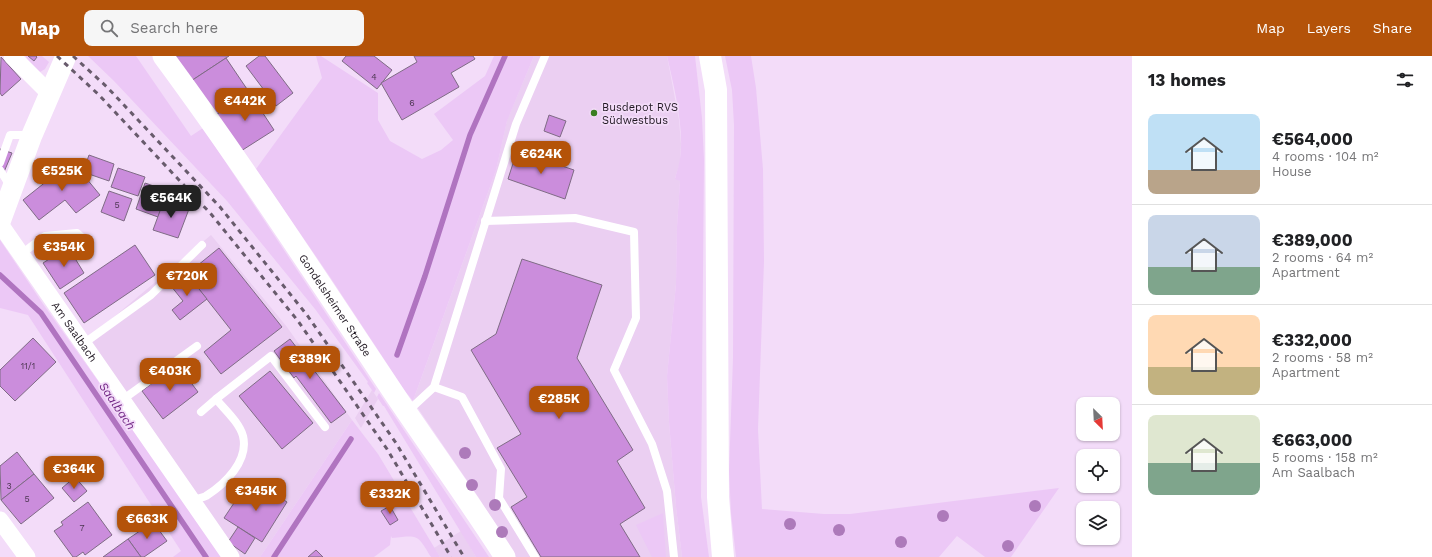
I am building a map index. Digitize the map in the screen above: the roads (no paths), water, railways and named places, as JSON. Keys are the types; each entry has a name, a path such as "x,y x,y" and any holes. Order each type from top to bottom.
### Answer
{"main road":[{"path":"710,56 716,90 718,497 723,557"}],"street":[{"path":"12,56 49,93"},
{"path":"0,223 32,135 66,56"},
{"name":"Gondelsheimer Straße","path":"163,56 266,201 406,412 472,506 505,557"},
{"name":"Am Saalbach","path":"0,223 231,557"},
{"path":"0,520 27,557"}],"lane":[{"path":"406,412 434,387 516,124 545,56"},
{"path":"0,163 10,135 32,135"},
{"path":"0,170 12,189"},
{"path":"485,221 575,218 634,232 636,318 614,370 652,444 657,457 667,491 674,557"},
{"path":"20,254 45,236 77,233 90,245"},
{"path":"83,344 151,295 202,245"},
{"path":"122,400 197,346"},
{"path":"201,412 271,356 325,427"},
{"path":"434,387 462,397 501,469 499,498 534,557"},
{"path":"191,500 205,497 234,471 242,458 244,447 243,436 237,423 216,399"}],"waterway":[{"path":"397,355 425,276 470,135 505,56"},
{"name":"Saalbach","path":"0,275 41,313 206,557"},
{"path":"274,557 351,439"}],"railway":[{"path":"57,56 99,95 211,214 298,321 387,449 451,557"},
{"path":"73,56 107,87 220,207 307,315 396,443 464,557"}],"place":[{"name":"Busdepot RVS Südwestbus","path":"594,113"}]}
